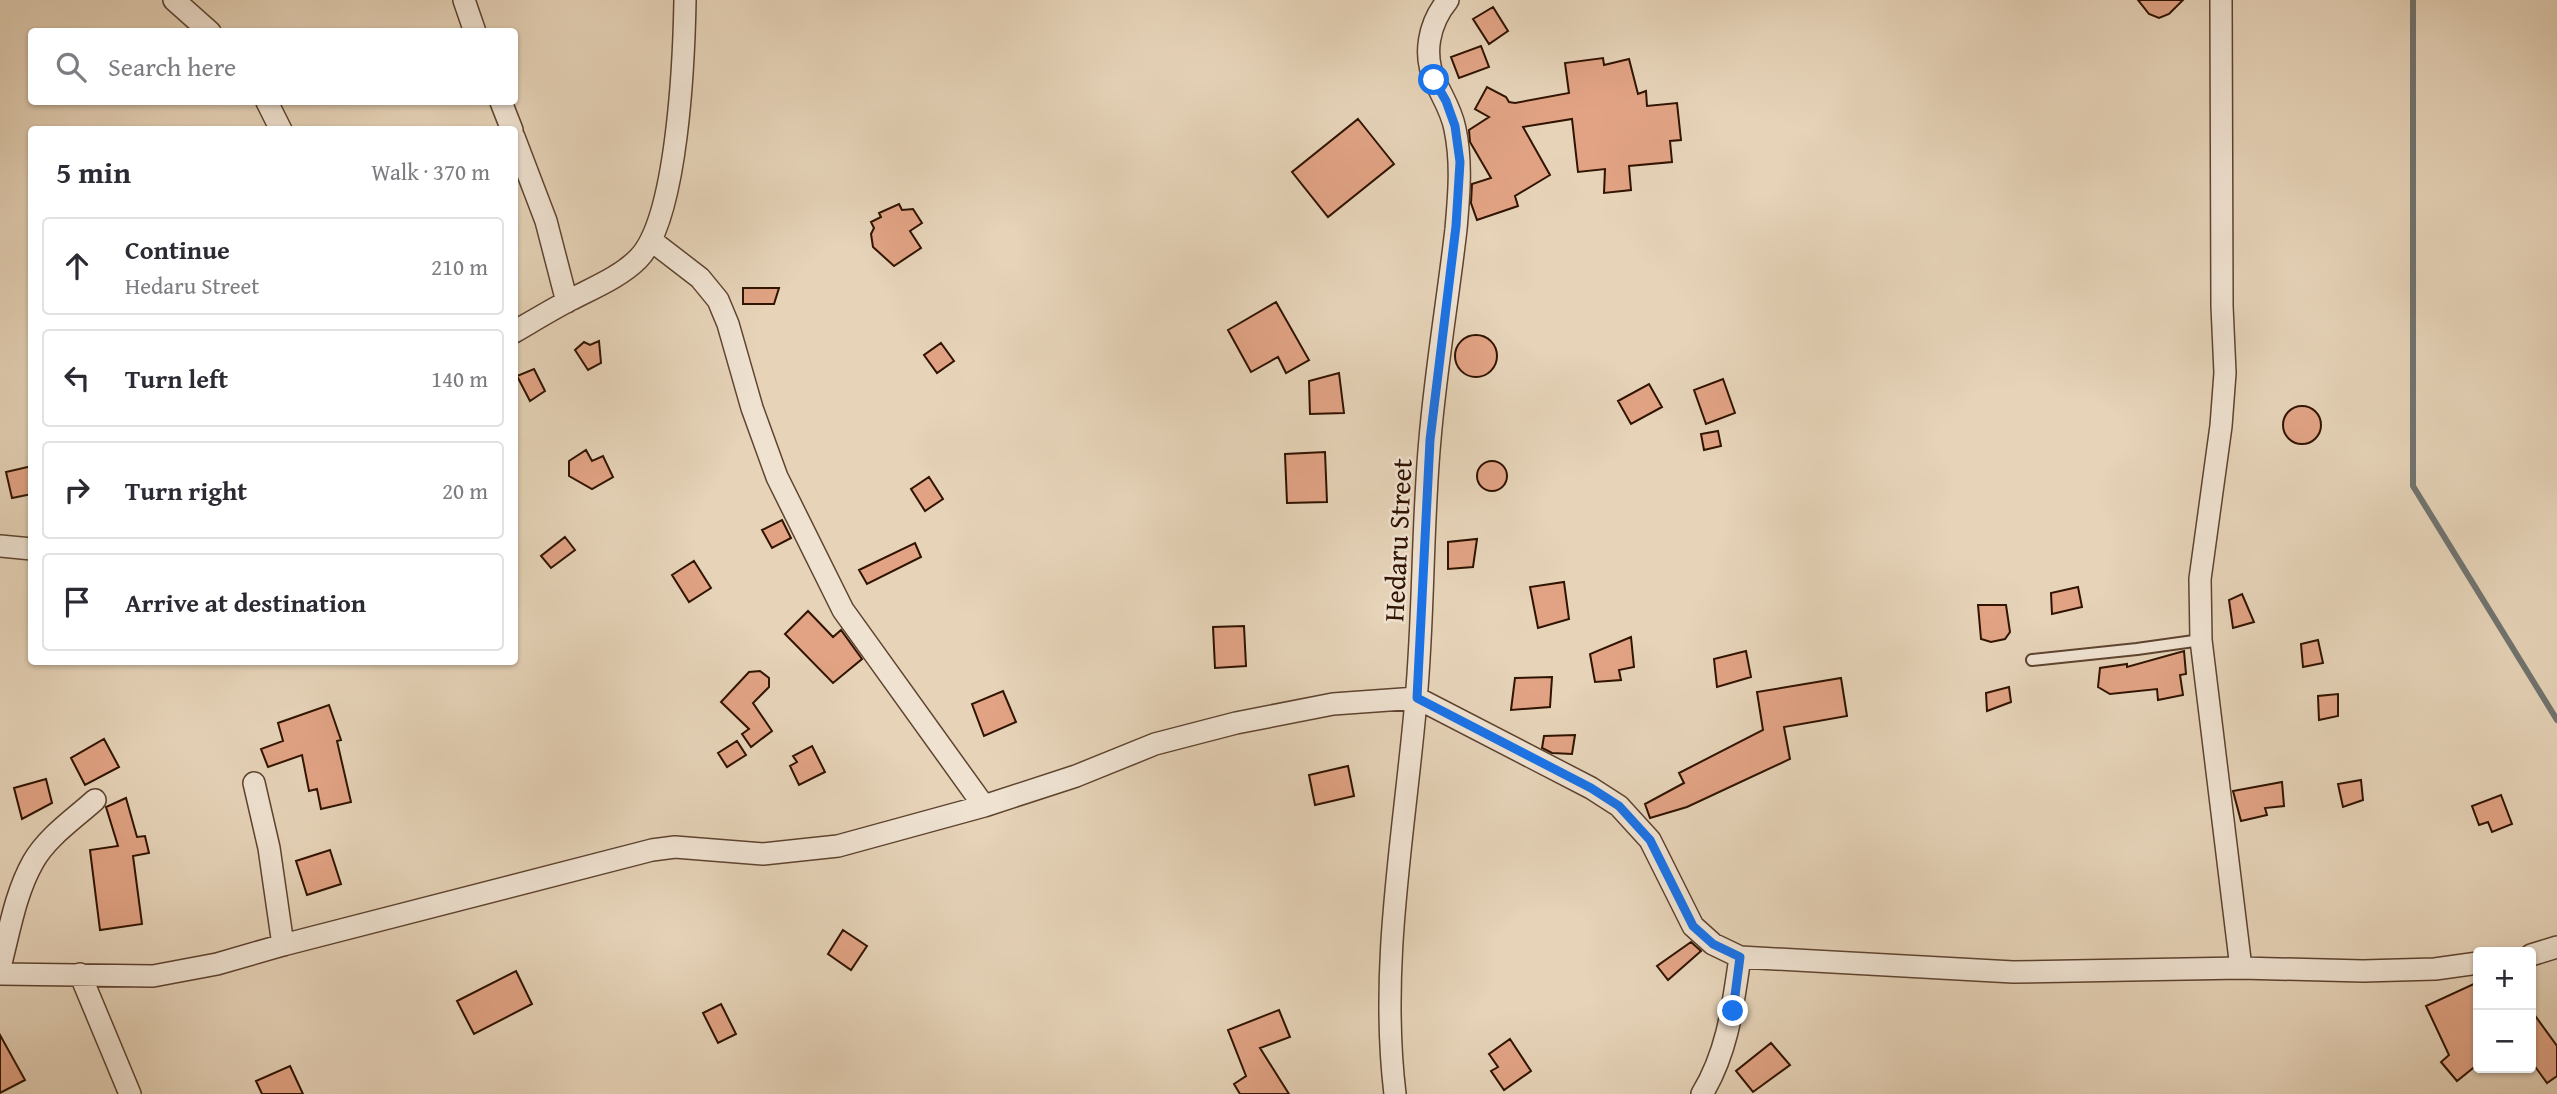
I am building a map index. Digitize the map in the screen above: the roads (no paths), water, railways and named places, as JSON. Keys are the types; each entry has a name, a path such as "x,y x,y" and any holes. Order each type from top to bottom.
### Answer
{"street":[{"path":"174,0 206,28"},
{"path":"464,0 474,28"},
{"path":"518,330 608,281 638,259 652,241 670,171 681,95 685,0"},
{"name":"Hedaru Street","path":"1395,1094 1389,1002 1399,854 1417,698 1430,440 1456,226 1460,162 1455,126 1446,101 1434,80 1430,63 1429,35 1448,0"},
{"path":"2221,0 2222,306 2225,373 2221,426 2200,579 2201,640 2241,968"},
{"path":"268,105 279,126"},
{"path":"502,105 510,126"},
{"path":"518,148 546,221 567,302"},
{"path":"652,241 700,278 719,300 752,408 777,477 843,610 984,806"},
{"path":"0,546 28,549"},
{"path":"0,974 153,976 217,964 652,850 676,847 763,854 838,846 984,806 1076,776 1155,744 1237,723 1333,704 1417,698 1591,788 1619,806 1650,840 1693,926 1713,944 1740,957 2013,972 2241,968 2363,971 2435,969 2473,964"},
{"path":"254,783 270,848 283,945"},
{"path":"0,967 13,914 34,861 48,843 95,800"},
{"path":"2536,953 2557,947"},
{"path":"1702,1094 1725,1048 1740,957"},
{"path":"80,974 130,1094"}],"lane":[{"path":"2032,660 2201,640"}],"waterway":[{"path":"2413,0 2413,486 2557,720"}]}
